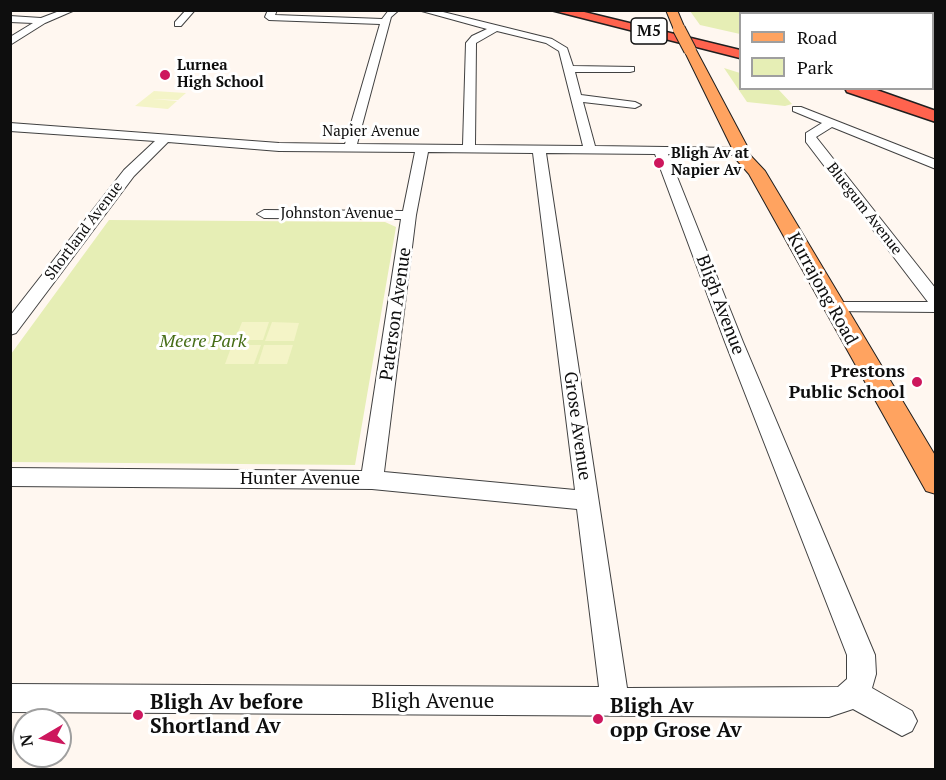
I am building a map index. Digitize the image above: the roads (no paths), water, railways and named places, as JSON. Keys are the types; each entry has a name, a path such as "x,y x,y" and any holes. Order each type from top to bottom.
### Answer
{"highway":[{"name":"M5","path":"556,10 739,54"},
{"name":"M5","path":"581,10 739,48"},
{"path":"859,90 936,117"},
{"path":"880,90 936,110"}],"main road":[{"name":"Kurrajong Road","path":"671,10 731,125 738,152 756,171 936,483"}],"street":[{"path":"10,42 42,21 71,10"},
{"path":"178,24 191,10"},
{"path":"273,10 269,17 386,22"},
{"path":"350,148 388,15 395,10"},
{"path":"422,10 561,46 590,150"},
{"path":"10,19 42,21"},
{"path":"469,148 471,43 475,38 496,28"},
{"path":"569,69 630,69"},
{"path":"577,98 635,105"},
{"path":"797,110 936,165"},
{"name":"Bluegum Avenue","path":"832,123 813,132 810,135 812,142 936,301"},
{"name":"Napier Avenue","path":"10,127 272,147 738,152"},
{"path":"18,138 32,128"},
{"name":"Shortland Avenue","path":"10,329 123,179 165,139"},
{"name":"Paterson Avenue","path":"372,480 409,215 422,149"},
{"name":"Grose Avenue","path":"539,149 615,703"},
{"name":"Bligh Avenue","path":"10,698 829,703 844,700 854,694 862,682 864,672 861,655 734,342 660,150"},
{"name":"Johnston Avenue","path":"264,214 409,215"},
{"path":"833,307 936,307"},
{"name":"Hunter Avenue","path":"10,477 372,480 587,501"},
{"path":"854,694 902,721"}],"place":[{"name":"Lurnea High School","path":"165,75"},
{"name":"Bligh Av at Napier Av","path":"659,163"},
{"name":"Prestons Public School","path":"917,382"},
{"name":"Bligh Av before Shortland Av","path":"138,715"},
{"name":"Bligh Av opp Grose Av","path":"598,719"}],"park label":[{"name":"Meere Park","path":"203,342"}]}
